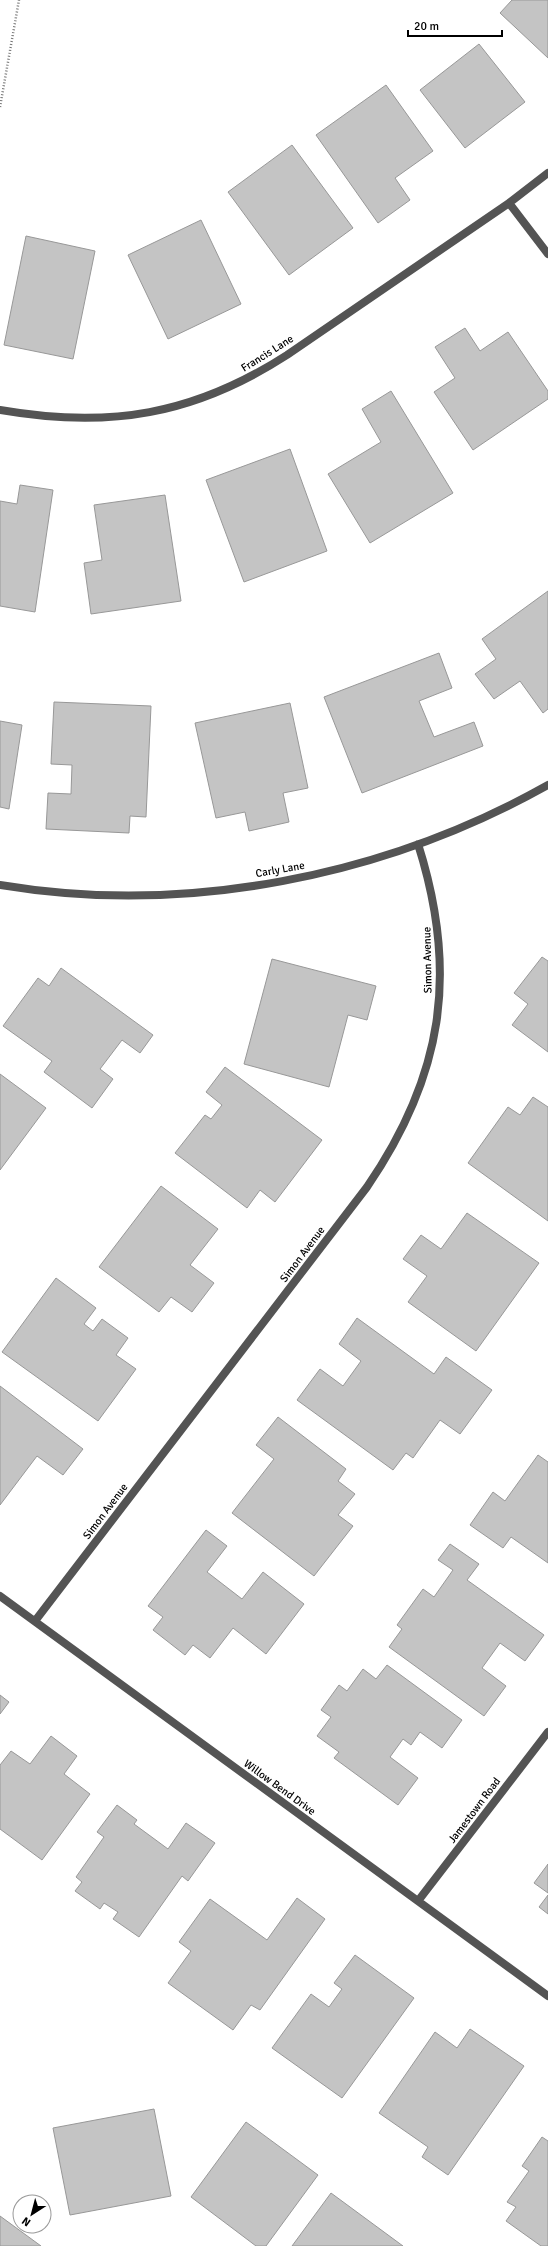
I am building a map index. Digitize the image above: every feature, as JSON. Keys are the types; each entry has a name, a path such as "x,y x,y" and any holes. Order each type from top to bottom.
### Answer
{"street":[{"name":"Francis Lane","path":"0,410 55,418 90,419 125,417 160,411 226,390 258,374 287,355 509,202 548,173"},
{"path":"509,202 548,254"},
{"name":"Carly Lane","path":"0,885 63,892 115,895 166,894 218,890 320,874 418,844 470,824 548,785"},
{"name":"Simon Avenue","path":"35,1621 366,1187 387,1157 405,1126 419,1092 430,1058 437,1022 440,986 440,950 437,915 429,879 418,844"},
{"name":"Willow Bend Drive","path":"0,1596 548,1996"},
{"name":"Jamestown Road","path":"418,1901 548,1732"}],"path":[{"path":"0,107 20,0"}],"building":[{"path":"512,0 548,0 548,58 500,13"},
{"path":"479,44 525,102 465,148 420,90"},
{"path":"386,85 433,151 395,178 410,200 378,223 316,135"},
{"path":"292,145 353,228 289,275 228,192"},
{"path":"201,220 241,304 168,339 128,255"},
{"path":"26,236 95,251 73,359 4,345"},
{"path":"465,328 480,351 508,332 548,391 548,399 473,450 434,392 455,378 435,347"},
{"path":"391,391 453,493 370,543 328,474 381,442 362,409"},
{"path":"290,449 327,551 244,582 206,480"},
{"path":"20,485 53,490 35,612 0,606 0,501 17,504"},
{"path":"165,495 181,601 91,614 84,563 102,560 94,505"},
{"path":"548,591 548,709 543,713 520,681 494,699 475,674 496,659 482,639"},
{"path":"439,653 452,688 419,701 434,737 474,722 483,746 362,793 324,697"},
{"path":"54,702 151,706 146,817 130,816 129,833 46,829 48,793 71,794 72,765 51,764"},
{"path":"290,703 308,788 283,793 289,822 249,831 245,812 216,818 195,723"},
{"path":"0,721 22,725 9,809 0,807"},
{"path":"542,957 548,961 548,1052 512,1025 528,1004 514,993"},
{"path":"272,959 376,986 367,1020 348,1015 329,1087 244,1064"},
{"path":"61,968 153,1035 140,1053 122,1040 100,1069 113,1079 92,1108 44,1072 52,1061 3,1026 38,978 49,986"},
{"path":"225,1067 322,1140 275,1202 260,1190 247,1208 175,1153 205,1115 211,1119 222,1105 206,1092"},
{"path":"0,1074 46,1108 0,1170"},
{"path":"533,1097 548,1107 548,1221 468,1163 508,1107 520,1115"},
{"path":"161,1186 218,1229 190,1265 214,1283 192,1312 171,1297 159,1312 99,1267"},
{"path":"467,1213 539,1263 476,1351 408,1302 427,1276 403,1259 421,1235 441,1249"},
{"path":"56,1278 96,1308 84,1324 93,1331 102,1319 128,1338 116,1355 136,1369 98,1421 2,1352"},
{"path":"357,1318 434,1374 446,1357 492,1390 460,1434 440,1420 413,1458 406,1453 393,1470 297,1400 320,1369 343,1386 361,1361 339,1344"},
{"path":"0,1386 83,1449 63,1475 37,1456 0,1505"},
{"path":"278,1417 346,1469 338,1481 355,1494 338,1515 353,1526 314,1576 232,1513 274,1459 256,1445"},
{"path":"538,1455 548,1462 548,1563 511,1537 503,1548 470,1525 493,1492 505,1501"},
{"path":"206,1530 227,1546 207,1572 242,1599 263,1572 304,1604 266,1654 233,1628 210,1658 193,1645 185,1655 153,1630 163,1617 148,1606"},
{"path":"450,1544 479,1564 467,1580 544,1635 525,1661 500,1643 482,1668 506,1686 484,1716 389,1647 402,1629 397,1625 423,1589 434,1597 453,1570 438,1560"},
{"path":"387,1665 462,1720 442,1748 420,1732 411,1745 403,1739 390,1757 418,1778 398,1805 334,1758 339,1752 317,1736 331,1717 321,1710 339,1685 347,1691 363,1669 376,1679"},
{"path":"0,1695 9,1702 0,1714"},
{"path":"51,1736 77,1756 64,1774 90,1794 42,1860 0,1829 0,1765 11,1751 30,1764"},
{"path":"117,1805 137,1820 134,1824 168,1849 186,1823 215,1843 188,1881 182,1876 139,1937 113,1919 118,1912 104,1903 100,1909 75,1891 82,1882 76,1877 104,1837 97,1832"},
{"path":"548,1864 548,1893 534,1883"},
{"path":"548,1895 548,1914 539,1907"},
{"path":"297,1898 325,1919 260,2010 251,2005 233,2030 168,1983 191,1951 179,1942 210,1899 267,1940"},
{"path":"355,1955 414,1998 342,2098 272,2048 311,1994 329,2007 342,1989 334,1983"},
{"path":"470,2029 524,2066 448,2175 422,2157 428,2147 379,2113 435,2032 457,2048"},
{"path":"154,2109 171,2196 70,2215 53,2128"},
{"path":"246,2122 318,2175 266,2246 256,2246 191,2197"},
{"path":"542,2137 548,2141 548,2246 541,2246 506,2221 516,2207 507,2202 529,2171 522,2166"},
{"path":"331,2193 403,2246 292,2246"},
{"path":"0,2216 12,2225 12,2234 25,2234 41,2246 0,2246"}]}
